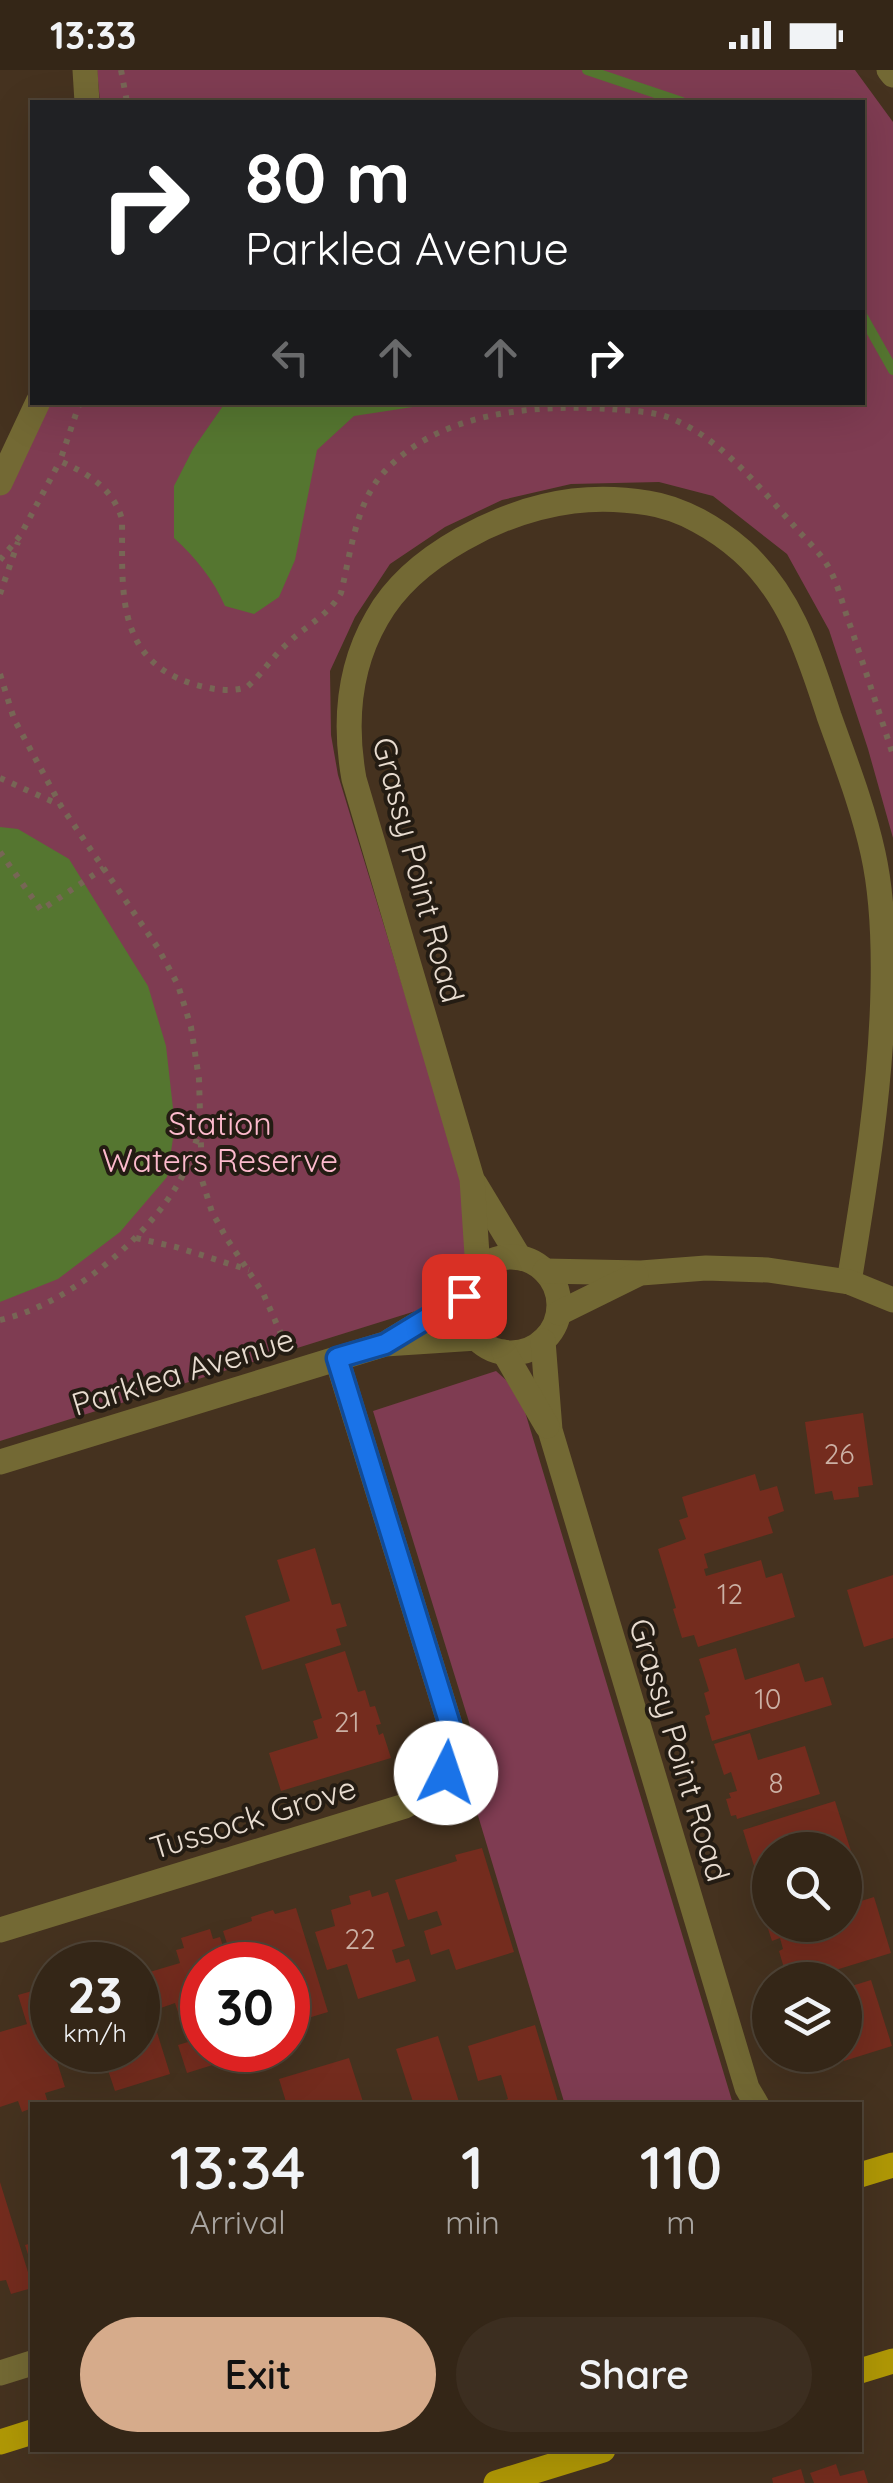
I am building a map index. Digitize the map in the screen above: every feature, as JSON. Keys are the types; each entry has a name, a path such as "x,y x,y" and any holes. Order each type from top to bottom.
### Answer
{"main road":[{"path":"862,2175 893,2165"},
{"path":"862,2370 893,2361"},
{"path":"0,2442 30,2433"},
{"path":"496,2483 597,2452"}],"street":[{"path":"85,70 87,100"},
{"path":"0,483 37,405"},
{"name":"Grassy Point Road","path":"478,1270 472,1180 354,779 348,721 351,692 359,656 377,617 418,568 451,544 532,511 572,501 610,500 651,504 681,513 710,527 766,575 787,605 806,644 859,805 873,855 884,936 876,1110 848,1282"},
{"name":"Grassy Point Road","path":"472,1180 518,1258"},
{"path":"518,1258 538,1264 545,1271 557,1290 558,1312 556,1323 543,1341 524,1351 504,1352 477,1338 465,1318 464,1296 478,1270 497,1259 518,1258"},
{"path":"545,1271 768,1270 848,1282 893,1300"},
{"path":"558,1312 641,1273"},
{"name":"Parklea Avenue","path":"385,1344 464,1296"},
{"name":"Parklea Avenue","path":"0,1462 385,1344 477,1338"},
{"name":"Grassy Point Road","path":"543,1341 550,1430 750,2099"},
{"name":"Grassy Point Road","path":"504,1352 550,1430"},
{"name":"Tussock Grove","path":"0,1930 404,1806 434,1788 446,1773 453,1755 451,1728 337,1358"},
{"path":"0,2372 30,2363"}],"path":[{"path":"121,70 127,100"},
{"path":"0,594 20,536 60,462"},
{"path":"0,560 20,536"},
{"path":"0,674 14,719 61,806 158,948 178,985 199,1080 202,1180 212,1212 270,1308 297,1371"},
{"path":"0,778 61,806"},
{"path":"0,852 41,910 104,868"},
{"path":"0,1320 60,1297 112,1260 163,1205 184,1172 201,1128"},
{"path":"135,1238 250,1271"}],"green space":[{"name":"Station Waters Reserve","path":"97,70 855,70 893,122 893,838 829,630 787,554 713,496 659,482 571,484 502,500 445,527 390,564 355,617 330,671 331,735 338,775 479,1236 435,1305 0,1441 0,472 43,405 865,405 865,100 100,100"},
{"path":"496,1371 523,1405 732,2102 564,2102 470,1789 476,1763 473,1735 373,1411"}],"shaded area":[{"path":"224,405 419,405 354,416 317,450 295,560 279,597 254,614 225,606 203,569 174,538 174,486 193,449"},
{"path":"0,827 18,829 69,859 148,986 166,1046 175,1126 167,1177 120,1232 58,1279 0,1302"}],"building":[{"path":"863,1413 873,1485 858,1487 859,1497 834,1500 832,1491 815,1494 805,1422"},
{"path":"755,1474 760,1491 777,1486 784,1511 768,1517 773,1533 704,1554 708,1568 704,1569 706,1576 761,1560 766,1578 782,1573 795,1617 698,1647 694,1635 682,1638 658,1549 686,1539 679,1520 688,1517 682,1497"},
{"path":"315,1548 332,1605 340,1603 347,1626 336,1629 341,1645 262,1670 245,1616 290,1601 277,1560"},
{"path":"893,1575 893,1638 864,1647 847,1590"},
{"path":"736,1648 745,1680 799,1663 805,1682 823,1677 832,1705 712,1741 705,1716 710,1714 704,1693 709,1691 699,1659"},
{"path":"345,1651 358,1692 365,1690 370,1707 375,1706 381,1724 376,1725 379,1735 383,1733 391,1758 281,1791 269,1753 318,1738 313,1721 322,1718 305,1664"},
{"path":"750,1733 758,1760 805,1746 820,1794 737,1819 736,1815 731,1816 726,1799 731,1798 729,1793 737,1791 731,1772 724,1775 714,1744"},
{"path":"835,1801 845,1832 752,1832 752,1859 743,1830"},
{"path":"482,1848 514,1952 456,1970 449,1949 431,1955 424,1931 442,1925 437,1911 408,1920 395,1880 457,1861 455,1855"},
{"path":"370,1890 372,1897 388,1892 405,1946 392,1950 396,1963 409,1959 416,1981 358,1999 347,1964 327,1970 315,1932 335,1926 331,1910 351,1904 349,1896"},
{"path":"874,1897 891,1953 862,1962 782,1962 779,1951 783,1949 781,1942 862,1942 862,1901"},
{"path":"296,1908 306,1942 227,1942 223,1931 252,1921 251,1917 273,1910 275,1914"},
{"path":"210,1929 213,1939 220,1937 222,1942 182,1942 181,1938"},
{"path":"310,1954 328,2012 310,2017"},
{"path":"180,1963 180,2018 175,2003 160,2008 160,1969"},
{"path":"871,1980 892,2046 862,2055 862,1983"},
{"path":"30,1992 30,2072 60,2072 65,2087 45,2093 48,2102 30,2102 30,2109 22,2112 18,2101 0,2107 0,2032 27,2024 18,1995"},
{"path":"535,2025 558,2102 500,2102 508,2099 501,2075 478,2081 468,2046"},
{"path":"438,2036 459,2102 413,2102 396,2049"},
{"path":"160,2042 170,2074 115,2091 109,2072 160,2072"},
{"path":"349,2058 363,2102 286,2102 279,2079"},
{"path":"0,2182 30,2289 11,2294 6,2280 0,2281"},
{"path":"836,2464 840,2476 864,2470 868,2483 814,2483 810,2473"},
{"path":"801,2469 805,2483 773,2483 772,2478"}],"waterway":[{"path":"587,70 676,100"},
{"path":"865,320 893,370"}],"route":[{"path":"446,1773 453,1755 451,1728 337,1358 385,1344 464,1296"}]}
